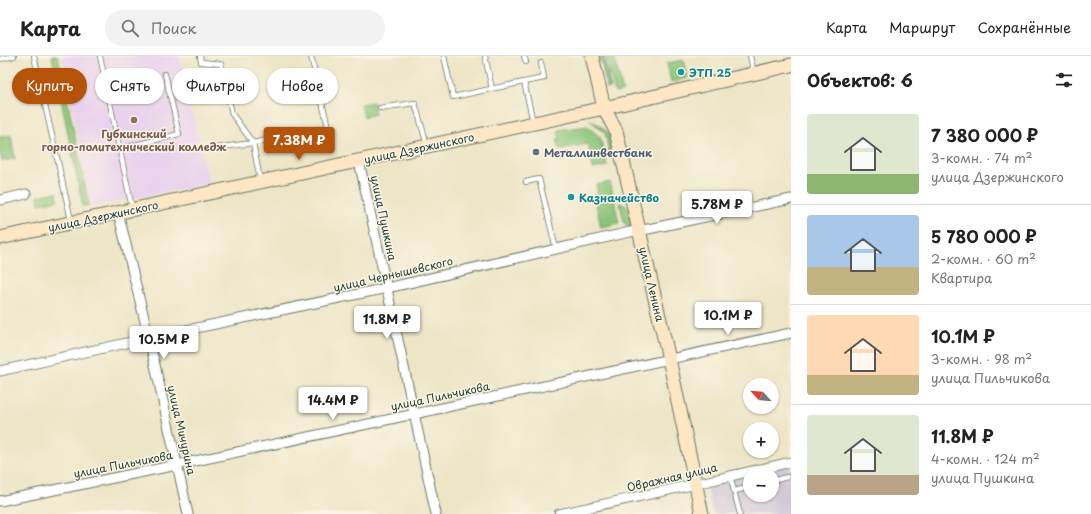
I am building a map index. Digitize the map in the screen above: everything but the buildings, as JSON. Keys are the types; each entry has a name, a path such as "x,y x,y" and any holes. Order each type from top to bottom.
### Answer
{"main road":[{"name":"улица Ленина","path":"592,56 604,108 616,131 640,230 702,514"},
{"name":"улица Дзержинского","path":"0,238 604,108 791,65"}],"street":[{"name":"улица Пушкина","path":"360,160 436,514"},
{"path":"0,200 26,194"},
{"name":"улица Чернышевского","path":"0,372 148,338 387,288 640,230 791,199"},
{"name":"улица Мичурина","path":"118,212 188,514"},
{"name":"улица Пильчикова","path":"0,501 177,465 791,333"},
{"name":"Овражная улица","path":"559,514 791,462"}],"lane":[{"path":"0,59 14,56"},
{"path":"34,56 72,222"},
{"path":"100,56 132,209"},
{"path":"200,56 201,62 221,64 232,114 253,143 260,182"},
{"path":"214,148 253,143 328,127 311,56"},
{"path":"444,56 453,97 544,78 541,63"},
{"path":"485,56 492,89"},
{"path":"524,56 526,62"},
{"path":"750,56 754,73"},
{"path":"120,149 179,134 166,74"},
{"path":"524,82 534,123"},
{"path":"380,108 416,103 427,146"},
{"path":"526,182 540,179 556,249"},
{"path":"730,476 740,514"},
{"path":"779,479 787,477"},
{"path":"734,491 743,489"}],"shaded area":[{"name":"Губкинский горно-политехнический колледж","path":"62,56 179,56 182,68 172,68 172,104 190,104 209,184 91,207 71,104 87,104 87,68 64,68"},
{"path":"791,464 791,514 713,514 706,486 743,477 743,502 779,502 779,467"}],"green space":[{"path":"52,56 58,56 60,68 54,68"},
{"path":"600,56 604,56 611,88 607,89"},
{"path":"606,56 614,56 623,91 615,93"},
{"path":"684,60 688,78 671,82 667,63"},
{"path":"373,102 375,114 364,117 361,104"},
{"path":"62,104 68,104 89,205 83,206"},
{"path":"590,120 604,128 609,134 614,149 610,156 605,133"},
{"path":"587,126 600,137 607,166 593,169 588,144 559,149 557,139 560,139 558,130"},
{"path":"11,135 15,159 2,161 0,152 0,137"},
{"path":"610,182 619,223 601,227 594,195 598,194 596,185"},
{"path":"57,192 58,200 39,204 38,196"},
{"path":"620,203 624,204 629,210 632,223 629,228 624,222"}],"place":[{"name":"ЭТП 25","path":"681,72"},
{"name":"Губкинский горно-политехнический колледж","path":"134,120"},
{"name":"Металлинвестбанк","path":"536,152"},
{"name":"Казначейство","path":"571,197"}]}
